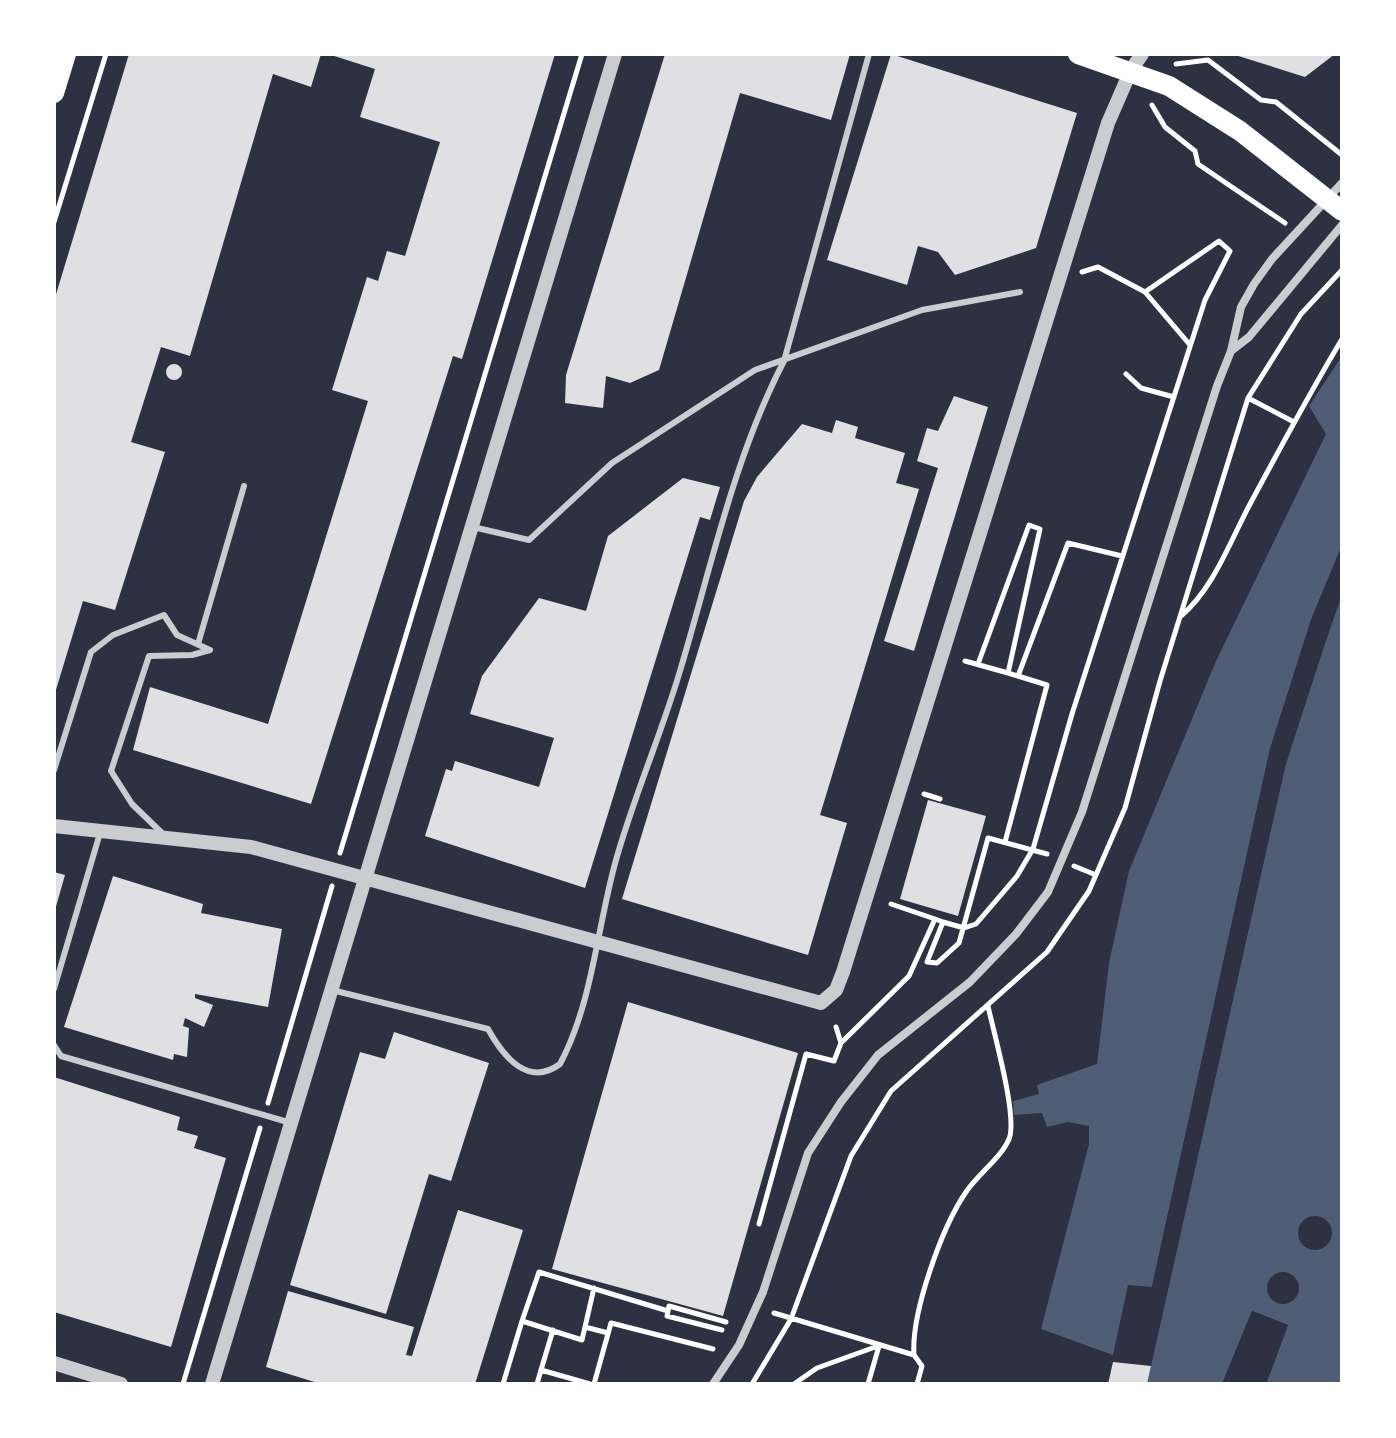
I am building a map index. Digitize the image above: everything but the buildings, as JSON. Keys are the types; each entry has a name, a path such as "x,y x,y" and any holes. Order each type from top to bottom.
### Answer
{"main road":[{"path":"54,93 66,54"},
{"path":"1078,54 1136,62 1240,131 1342,211"}],"street":[{"path":"212,1384 615,54"},
{"path":"54,826 251,847 821,1003 836,990 843,972 1071,236 1108,123 1136,62"},
{"path":"713,1384 739,1345 763,1292 808,1153 841,1102 878,1055 982,970 1048,892 1082,812 1217,386 1231,351 1234,326 1254,284 1303,224 1342,183"},
{"path":"1231,351 1249,337 1342,225"},
{"path":"54,1363 121,1384"}],"lane":[{"path":"332,990 488,1029 510,1061 519,1068 541,1073 560,1064 566,1055 589,978 616,859 678,676 749,442 763,401 784,361 869,54"},
{"path":"470,526 529,540 612,463 755,370 922,310 1020,292"},
{"path":"198,644 244,486"},
{"path":"54,770 91,652 113,635 164,615 177,635 210,650 192,655 149,656 111,771 132,804 166,837"},
{"path":"54,989 100,833"},
{"path":"54,1045 61,1056 292,1123"}],"path":[{"path":"54,222 106,54"},
{"path":"183,1384 582,54"},
{"path":"1208,60 1261,100 1276,102 1342,155"},
{"path":"1165,127 1195,151 1198,164 1290,226"},
{"path":"891,904 964,928 976,924 1033,849 1122,556 1205,300 1230,251 1219,241 1145,292"},
{"path":"1072,275 1098,267 1145,292 1190,346"},
{"path":"752,1384 791,1319 851,1156 891,1091 1047,952 1089,891 1125,808 1180,616 1248,398 1301,314 1341,268"},
{"path":"1180,616 1191,607 1217,567 1342,339"},
{"path":"1126,374 1141,388 1174,397"},
{"path":"1248,398 1294,422"},
{"path":"978,664 1029,525 1040,529 1008,673"},
{"path":"1018,676 1068,543 1122,556"},
{"path":"965,661 1047,685 1005,842"},
{"path":"924,794 940,799"},
{"path":"943,922 927,962 937,963 959,943 988,838 1033,849"},
{"path":"759,1224 806,1054 834,1061 841,1043 909,976 935,919"},
{"path":"917,1384 922,1370 914,1355 913,1336 942,1234 966,1192 1009,1140 1013,1118 988,1005"},
{"path":"836,1027 841,1043"},
{"path":"503,1384 539,1272 668,1311"},
{"path":"522,1321 582,1340 594,1288"},
{"path":"722,1330 667,1316 669,1306 726,1322"},
{"path":"774,1313 914,1355"},
{"path":"541,1370 589,1384 611,1323 713,1349"},
{"path":"585,1327 608,1333"},
{"path":"537,1384 553,1330"},
{"path":"794,1384 817,1368 879,1346"},
{"path":"868,1384 879,1346"}],"water":[{"path":"1342,356 1342,545 1311,620 1270,749 1152,1287 1128,1285 1113,1355 1041,1329 1089,1144 1089,1126 1068,1122 1047,1127 1042,1113 1014,1115 1013,1101 1039,1094 1037,1085 1097,1064 1109,963 1129,871 1216,661 1326,434 1309,406"},
{"path":"1342,595 1342,1384 1266,1384 1288,1325 1252,1311 1222,1384 1147,1384 1285,767 1298,719"}],"pier":[{"path":"1342,545 1342,554 1315,622 1274,750 1156,1288 1151,1291 1270,749 1311,620"},
{"path":"1342,591 1285,767 1150,1366 1147,1366 1281,766 1311,668"},
{"path":"1315,1216 1327,1221 1332,1233 1327,1245 1315,1250 1303,1245 1298,1233 1303,1221"},
{"path":"1283,1272 1295,1276 1299,1288 1295,1300 1283,1304 1271,1300 1267,1288 1271,1276"},
{"path":"1252,1311 1288,1325 1266,1384 1262,1384 1283,1327 1254,1316 1227,1384 1222,1384"}]}
